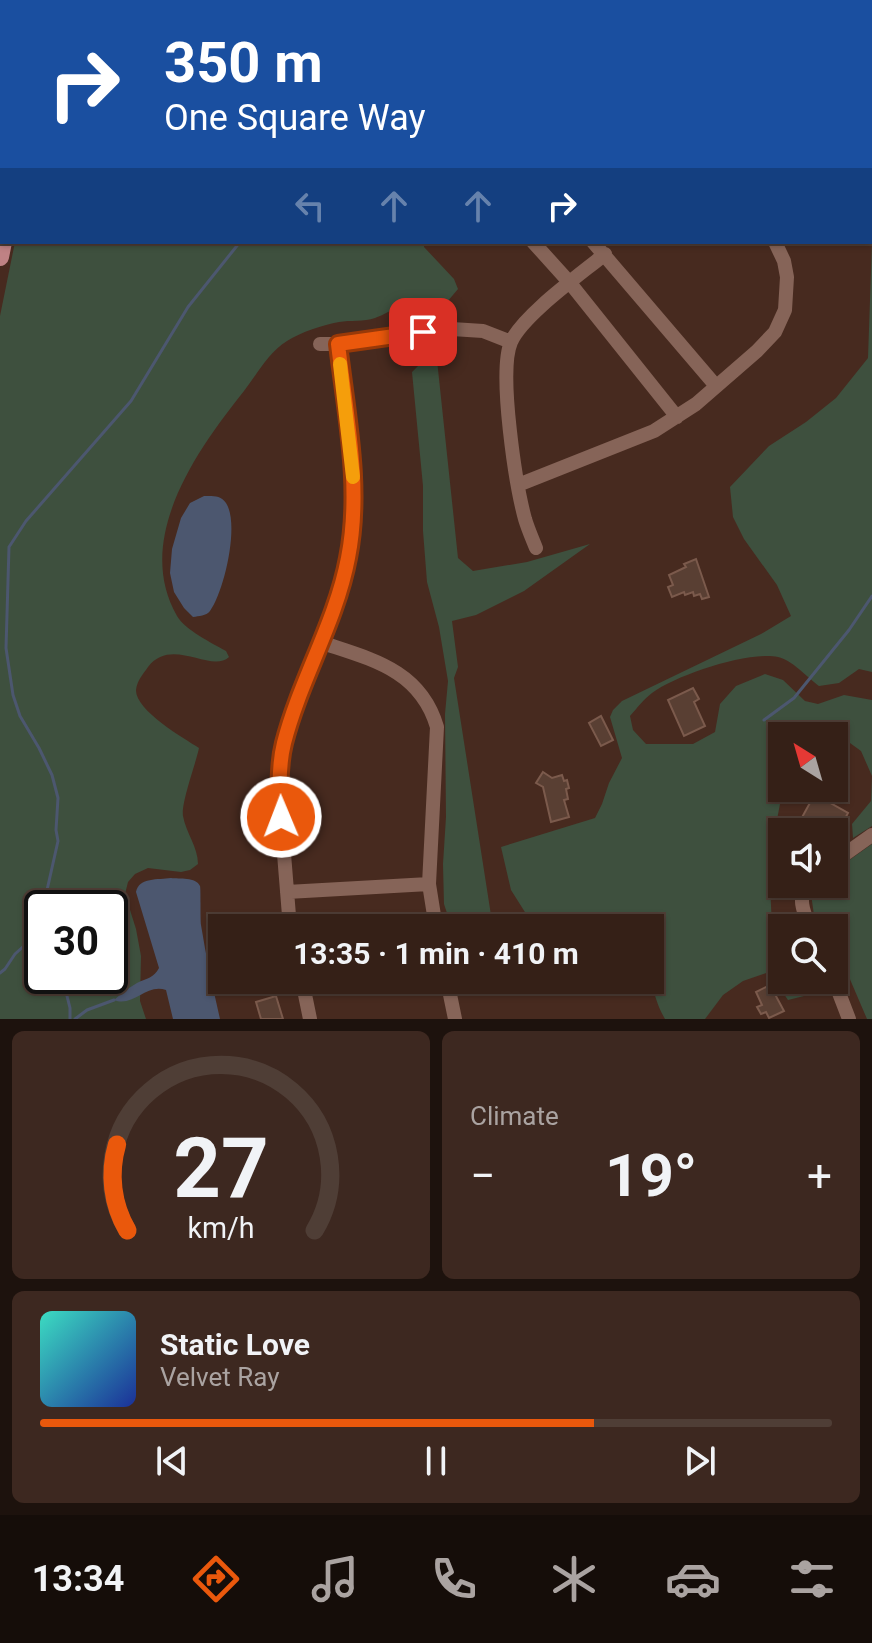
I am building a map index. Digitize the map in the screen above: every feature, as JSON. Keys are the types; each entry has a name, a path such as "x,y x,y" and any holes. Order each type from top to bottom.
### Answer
{"street":[{"path":"535,244 570,283 677,417"},
{"path":"595,244 716,386"},
{"path":"518,485 654,431 677,417 757,351 775,332 785,310 787,277 776,244"},
{"path":"536,548 518,485 506,363 511,342 526,323 605,254"},
{"path":"320,344 452,329 483,331 511,342"},
{"path":"289,914 279,792 281,761 284,744 336,602 348,558 353,502 353,471 338,344"},
{"path":"320,642 383,664 405,678 432,712 437,727 429,884 434,914"},
{"path":"848,852 872,835"},
{"path":"287,892 429,884"},
{"path":"305,994 310,1019"},
{"path":"450,994 455,1019"},
{"path":"839,994 849,1019"}],"green space":[{"path":"15,244 424,244 454,279 458,289 442,308 431,315 402,304 371,319 312,329 280,346 208,440 176,497 166,527 162,557 165,587 181,621 199,636 226,651 229,657 221,661 179,655 158,658 140,678 136,690 138,698 151,715 199,748 183,810 198,864 181,872 148,868 135,874 126,890 24,890 24,994 128,994 128,904 141,956 140,1001 146,1019 0,1019 0,316"},
{"path":"872,244 872,672 859,669 839,683 819,686 794,665 778,657 731,661 663,686 649,695 630,716 633,730 646,744 693,744 715,732 720,704 736,686 765,674 783,680 805,701 818,704 844,695 872,700 872,776 861,751 848,742 848,722 768,722 768,802 780,802 777,818 768,818 768,898 771,898 771,914 768,914 768,972 743,981 723,995 705,1019 665,1019 654,994 664,994 664,914 526,914 511,890 501,847 595,818 622,758 610,717 622,701 761,634 791,616 777,585 744,539 733,517 730,487 769,446 836,398 868,358"},
{"path":"428,360 437,360 458,558 473,571 527,562 590,544 524,591 476,615 452,621 458,667 454,678 491,914 447,914 444,904 445,714 448,681 439,627 427,582 423,486 412,372"},
{"path":"872,776 872,826 853,838 852,824 871,801"},
{"path":"872,844 872,1019 867,1019 848,976 848,914 814,914 812,898 848,898 848,861"},
{"path":"784,994 803,994 788,1000"}],"water":[{"path":"204,496 219,497 226,503 230,513 231,541 225,574 215,602 208,613 193,617 174,592 170,573 172,549 181,518 190,503"},
{"path":"155,879 191,880 200,886 208,994 214,994 220,1019 173,1019 166,990 152,990 127,1001 114,1000 128,994 128,990 152,976 159,968 136,892 141,884"}],"building":[{"path":"696,559 709,597 702,599 700,594 694,596 693,592 685,595 684,592 672,597 668,587 673,585 669,575"},
{"path":"693,688 699,699 694,702 705,726 684,736 668,700"},
{"path":"601,716 613,740 601,746 589,723"},
{"path":"543,772 552,778 562,775 564,781 567,780 568,799 564,800 569,817 551,822 543,787 536,783"},
{"path":"810,802 829,802 848,813 845,818 802,818"},
{"path":"768,986 768,994 775,994 784,1011 769,1018 766,1012 761,1014 757,1007 762,1005 756,992"},
{"path":"276,996 283,1019 261,1019 256,1002"}],"waterway":[{"path":"47,890 58,841 58,798 52,775 20,716 13,695 6,648 9,547 26,521 131,401 188,307 238,244"},
{"path":"764,720 794,698 872,596"},
{"path":"0,973 24,946"},
{"path":"66,994 70,1019"},
{"path":"75,1019 87,1010 114,1000"}],"slow traffic":[{"path":"340,364 353,477"}],"route":[{"path":"281,817 279,792 284,744 336,602 348,558 353,471 338,344 423,332"}]}
